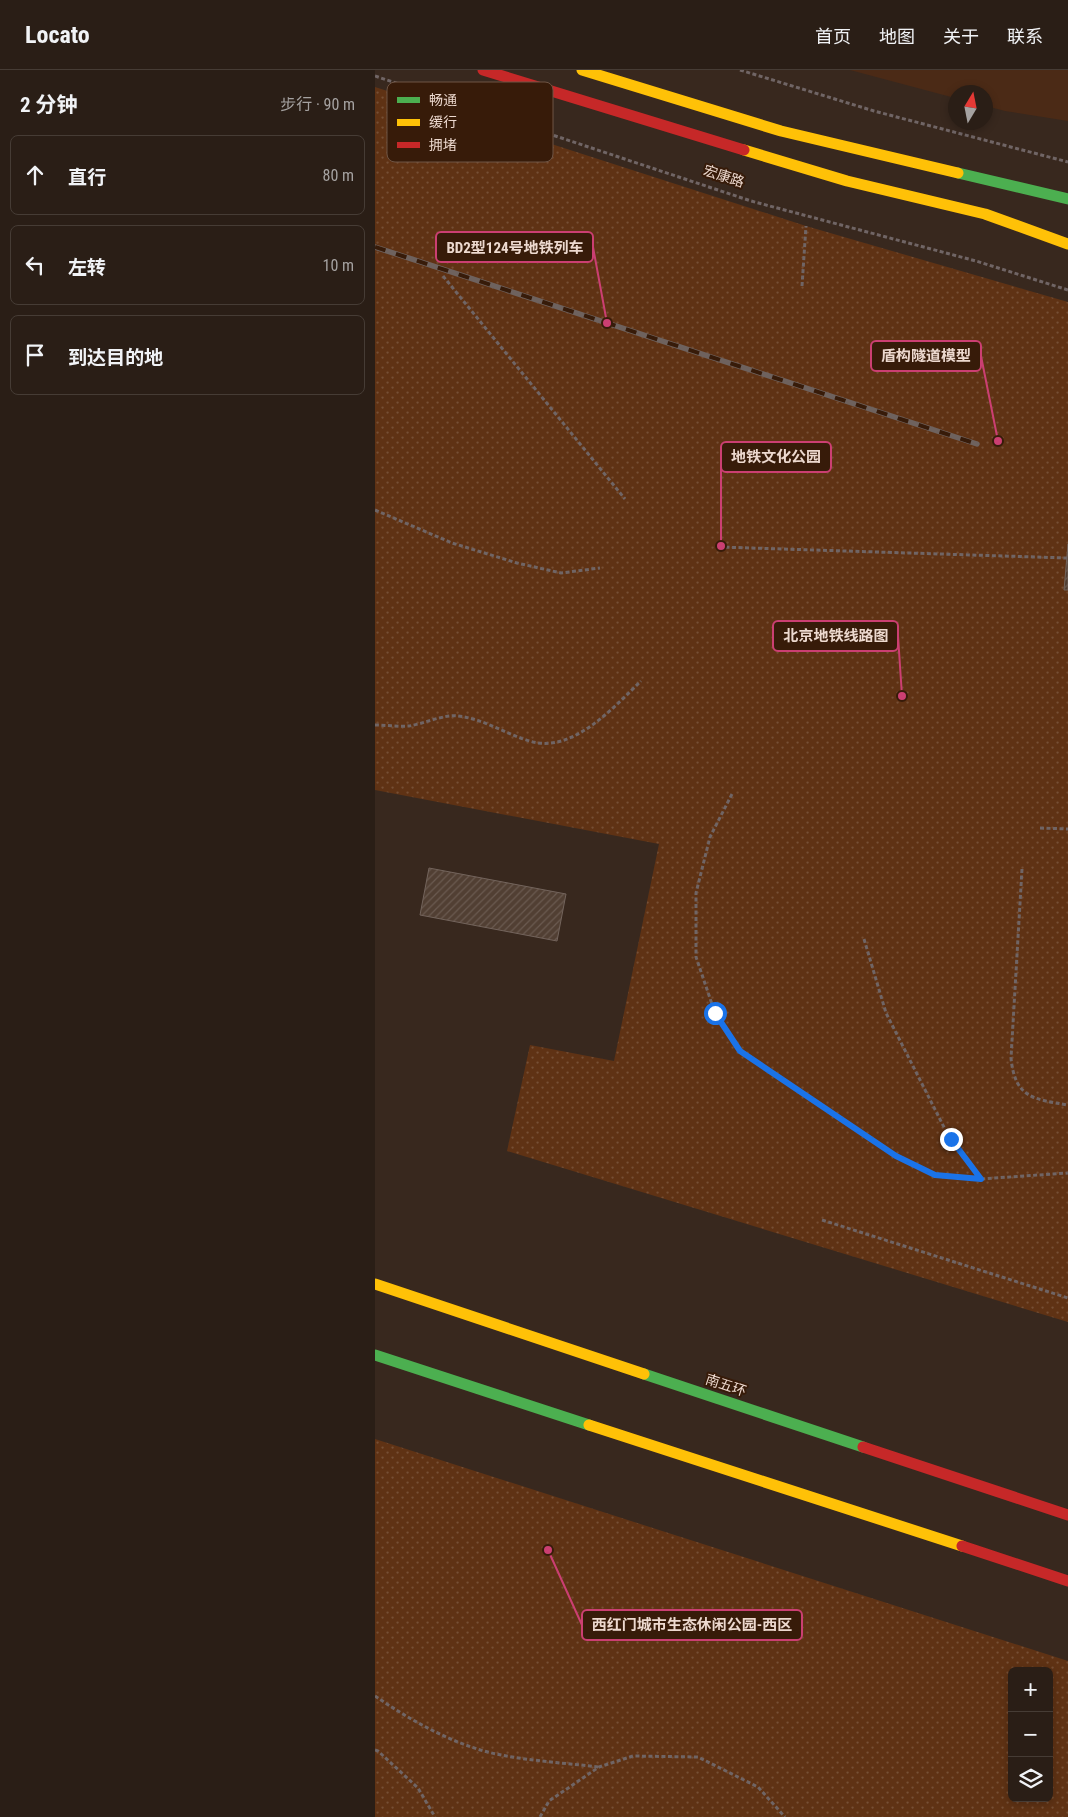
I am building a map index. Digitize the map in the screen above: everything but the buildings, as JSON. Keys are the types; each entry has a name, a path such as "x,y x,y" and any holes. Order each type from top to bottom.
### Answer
{"main road":[{"path":"483,70 522,82"},
{"path":"582,70 781,131 1068,199"},
{"path":"553,91 847,181 985,214 1068,244"},
{"name":"南五环","path":"375,1284 1068,1515"},
{"path":"375,1355 1068,1582"}],"path":[{"path":"739,70 873,111 1068,162"},
{"name":"宏康路","path":"375,76 393,82"},
{"name":"宏康路","path":"553,135 751,201 977,261 1068,290"},
{"path":"802,286 806,226"},
{"path":"443,276 625,499"},
{"path":"375,510 452,543 517,563 561,573 600,568"},
{"path":"719,547 1067,558"},
{"path":"375,725 407,726 455,716 482,721 533,742 553,744 574,737 603,716 641,681"},
{"path":"732,794 710,837 696,893 696,957 715,1013 740,1051 896,1156 935,1175 981,1179 1068,1173"},
{"path":"1040,828 1068,828"},
{"path":"1022,869 1011,1058 1013,1076 1023,1092 1041,1100 1068,1105"},
{"path":"864,939 886,1012 951,1139 981,1179"},
{"path":"822,1220 1068,1298"},
{"path":"375,1696 415,1722 452,1740 495,1754 599,1767"},
{"path":"375,1750 418,1788 435,1817"},
{"path":"540,1817 549,1801 599,1767 633,1756 698,1757 758,1787 785,1817"}],"shaded area":[{"path":"850,70 1068,70 1068,121 993,108 993,85 948,85 948,96"},
{"path":"375,87 387,91 387,162 553,162 553,144 806,226 1068,302 1068,1322 507,1151 530,1045 614,1061 659,844 375,790"},
{"path":"375,1439 1068,1661 1068,1817 375,1817"}],"railway":[{"path":"375,247 977,444"}],"traffic: fast":[{"path":"958,173 1068,199"},
{"path":"375,1355 589,1425"},
{"path":"644,1374 863,1447"}],"traffic: slow":[{"path":"582,70 781,131 958,173"},
{"path":"744,150 847,181 985,214 1068,244"},
{"path":"375,1284 644,1374"},
{"path":"589,1425 962,1546"}],"traffic: jam":[{"path":"483,70 522,82"},
{"path":"553,91 744,150"},
{"path":"863,1447 1068,1515"},
{"path":"962,1546 1068,1581"}],"place":[{"name":"BD2型124号地铁列车","path":"607,323"},
{"name":"盾构隧道模型","path":"998,441"},
{"name":"地铁文化公园","path":"721,546"},
{"name":"北京地铁线路图","path":"902,696"},
{"name":"西红门城市生态休闲公园-西区","path":"548,1550"}],"route":[{"path":"715,1013 740,1051 896,1156 935,1175 981,1179 951,1139"}]}
